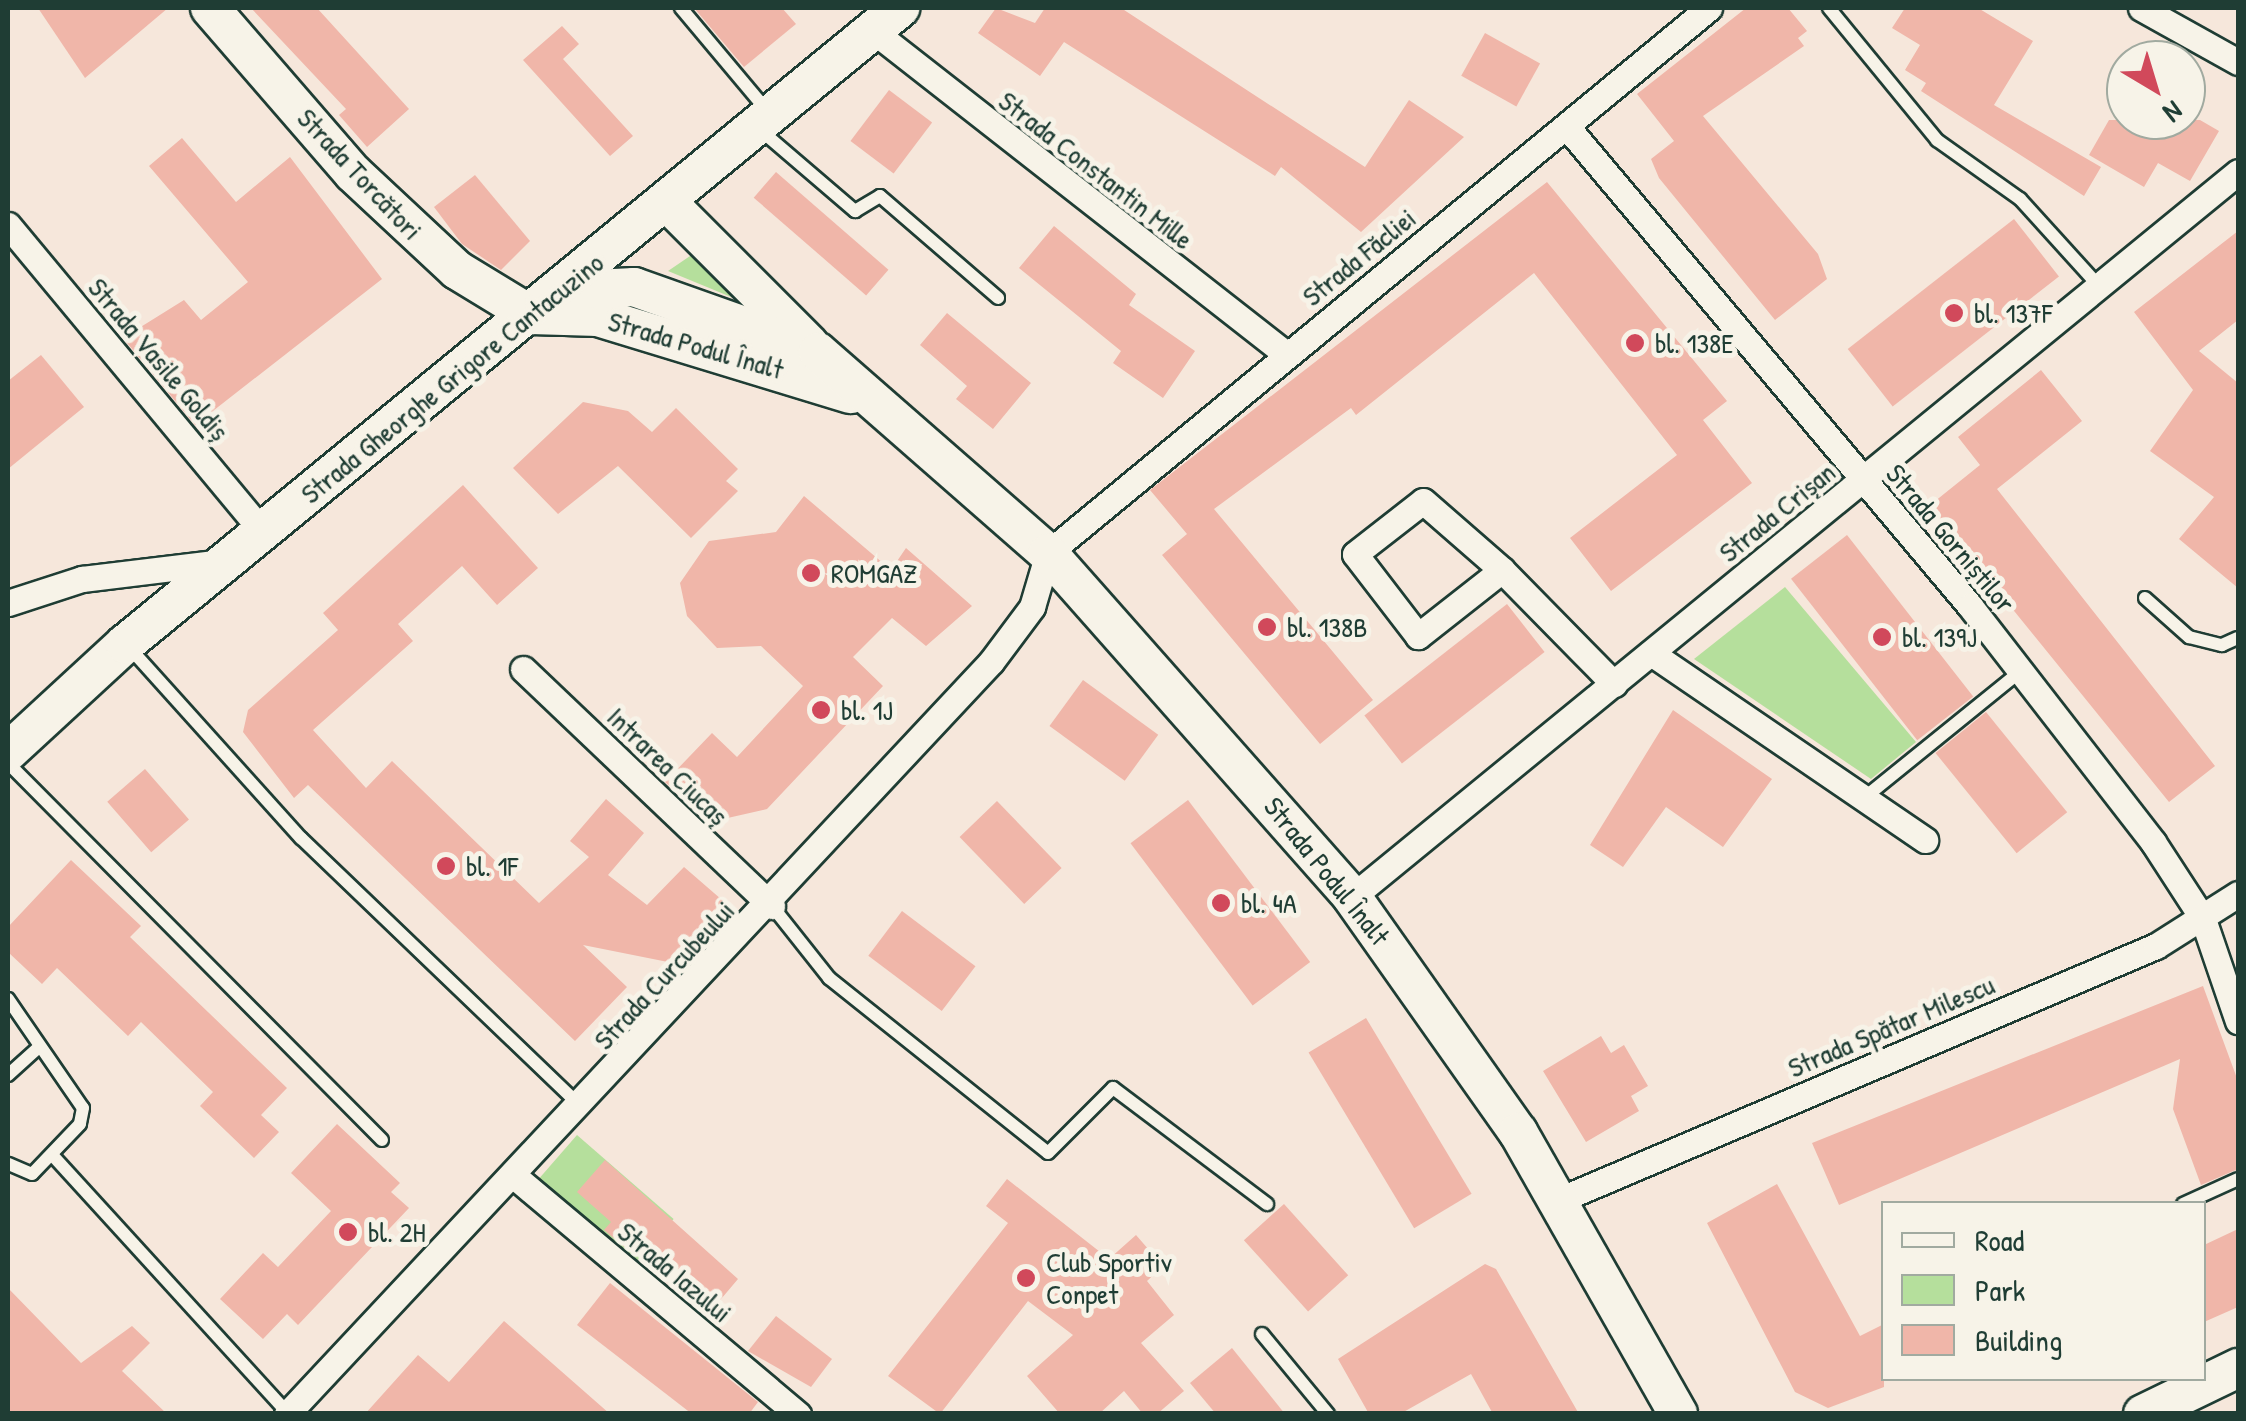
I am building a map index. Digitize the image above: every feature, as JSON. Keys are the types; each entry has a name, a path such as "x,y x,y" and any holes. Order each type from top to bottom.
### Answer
{"main road":[{"name":"Strada Torcători","path":"210,8 411,230 531,314"},
{"name":"Strada Gheorghe Grigore Cantacuzino","path":"8,752 125,644 886,19"},
{"path":"667,202 818,352"},
{"name":"Strada Podul Înalt","path":"531,314 595,289 634,287 818,352 1048,553 1352,897 1559,1200 1678,1414"},
{"name":"Strada Podul Înalt","path":"531,314 598,317 880,407"},
{"path":"2144,1414 2238,1368"}],"street":[{"name":"Strada Făcliei","path":"1048,553 1708,8"},
{"path":"2141,8 2238,62"},
{"name":"Strada Constantin Mille","path":"886,19 1286,354"},
{"name":"Strada Gorniștilor","path":"1566,127 2021,671 2203,919 2238,1021"},
{"name":"Strada Crișan","path":"1352,897 2238,172"},
{"name":"Strada Vasile Goldiș","path":"8,225 263,532"},
{"path":"1502,570 1418,636 1355,554 1423,501 1502,570 1614,684"},
{"name":"Strada Curcubeului","path":"288,1413 772,906 1017,630 1048,553"},
{"path":"8,603 82,580 224,562"},
{"path":"1650,653 1925,840"},
{"name":"Intrarea Ciucaș","path":"523,669 772,906"},
{"name":"Strada Spătar Milescu","path":"1559,1200 2203,919 2238,894"},
{"name":"Strada Iazului","path":"514,1176 798,1414"}],"lane":[{"path":"681,8 764,121 855,211 880,196 998,298"},
{"path":"1829,8 1936,140 2020,199 2098,285"},
{"path":"2144,598 2189,637 2222,645 2238,638"},
{"path":"125,644 300,838 581,1107"},
{"path":"1864,798 2021,671"},
{"path":"8,763 382,1140"},
{"path":"772,906 829,978 1048,1153 1113,1088 1267,1204"},
{"path":"8,999 39,1047 82,1096 80,1124 54,1156 32,1174 8,1164"},
{"path":"8,1075 39,1047"},
{"path":"54,1156 288,1413"},
{"path":"2190,1201 2238,1180"},
{"path":"1262,1334 1328,1414"}],"green space":[{"path":"693,254 736,299 668,271"},
{"path":"1785,587 1916,742 1871,779 1694,659"},
{"path":"577,1135 674,1219 634,1264 538,1180"}],"building":[{"path":"38,8 168,8 85,78"},
{"path":"251,8 317,8 409,109 367,147 339,115 346,109"},
{"path":"694,8 782,8 796,24 744,67"},
{"path":"996,8 1035,23 1045,8 1121,8 1365,167 1409,100 1464,137 1361,232 1281,167 1275,176 1064,42 1040,76 978,33"},
{"path":"1746,8 1788,8 1807,31 1798,38 1804,46 1703,116 1818,254 1827,279 1775,320 1659,178 1651,159 1674,141 1637,94"},
{"path":"1905,8 1978,8 2033,41 1994,105 2101,167 2084,196 1921,91 1926,83 1905,70 1920,45 1892,28"},
{"path":"562,26 579,44 563,59 633,136 610,156 523,60"},
{"path":"1485,33 1540,64 1516,106 1461,76"},
{"path":"889,90 932,122 894,174 850,141"},
{"path":"2206,123 2219,131 2190,181 2158,163 2144,187 2089,155 2106,125 2106,140 2206,140"},
{"path":"182,138 236,202 290,157 382,279 195,425 123,338 184,300 201,320 248,282 149,166"},
{"path":"776,172 888,270 866,295 754,198"},
{"path":"475,175 530,241 501,270 462,244 434,207"},
{"path":"1547,182 1727,401 1703,420 1752,483 1611,591 1570,538 1677,455 1534,273 1356,415 1351,408 1214,509 1373,700 1320,744 1162,555 1187,534 1150,490"},
{"name":"bl. 137F","path":"2014,219 2059,277 1893,406 1848,349"},
{"path":"1054,226 1136,294 1129,305 1195,351 1163,398 1113,363 1121,351 1019,268"},
{"path":"2238,231 2238,320 2199,351 2238,383 2238,588 2179,539 2214,497 2150,451 2193,390 2134,312"},
{"path":"947,313 1031,383 993,429 956,399 967,386 920,345"},
{"path":"41,355 84,407 8,469 8,381"},
{"path":"2041,370 2082,421 1997,489 2215,766 2169,802 1929,506 1980,465 1958,437"},
{"path":"583,402 628,411 652,432 676,408 738,469 726,481 738,491 691,538 618,466 558,514 513,468"},
{"path":"463,485 538,568 497,605 462,566 398,624 413,641 313,730 366,788 392,761 539,903 589,857 570,841 606,799 644,833 608,875 647,905 684,867 729,906 673,963 583,945 627,987 575,1041 308,785 294,798 243,732 248,710 338,630 323,613"},
{"path":"804,496 891,570 906,548 972,606 926,646 892,618 853,657 883,686 767,809 710,822 665,782 712,733 737,757 803,686 761,646 717,648 687,616 680,583 709,541 776,532"},
{"name":"bl. 139J","path":"1847,535 1973,697 1917,740 1791,579"},
{"path":"1507,604 1545,652 1402,764 1364,715"},
{"path":"1083,680 1158,735 1125,781 1049,726"},
{"path":"1673,710 1772,779 1723,847 1666,807 1623,867 1590,845"},
{"path":"1986,712 2067,812 2017,853 1935,753"},
{"path":"145,769 189,820 151,852 107,802"},
{"name":"bl. 4A","path":"1188,800 1310,962 1253,1005 1130,843"},
{"path":"997,801 1062,868 1024,904 960,837"},
{"path":"71,860 141,926 130,937 287,1088 261,1115 279,1132 254,1158 200,1106 213,1092 141,1022 128,1036 57,968 42,984 8,952 8,927"},
{"path":"902,911 975,966 942,1011 868,956"},
{"path":"2203,986 2238,1081 2238,1169 2201,1185 2173,1109 2180,1059 1839,1205 1812,1143"},
{"path":"1366,1018 1472,1194 1414,1228 1309,1053"},
{"path":"1601,1036 1611,1053 1624,1045 1648,1086 1631,1096 1639,1111 1586,1142 1543,1071"},
{"name":"bl. 2H","path":"337,1124 400,1183 391,1192 409,1208 298,1325 287,1314 263,1339 220,1299 263,1253 278,1267 331,1211 291,1173"},
{"path":"605,1160 738,1279 716,1305 645,1242 634,1255 604,1230 611,1222 577,1192"},
{"path":"1007,1179 1109,1259 1136,1235 1163,1266 1147,1281 1174,1315 1141,1343 1184,1391 1157,1414 1143,1414 1124,1391 1099,1414 1060,1414 1027,1376 1073,1335 1028,1301 940,1414 888,1376 1008,1223 986,1206"},
{"path":"1777,1184 1860,1336 1881,1326 1884,1387 1828,1408 1795,1392 1707,1223"},
{"path":"1284,1204 1348,1275 1308,1311 1244,1240"},
{"path":"2238,1229 2238,1307 2206,1321 2206,1244"},
{"path":"1485,1264 1496,1269 1579,1414 1493,1414 1471,1374 1400,1414 1369,1414 1338,1359"},
{"path":"610,1283 758,1402 749,1414 692,1414 577,1325"},
{"path":"8,1288 81,1363 132,1326 150,1343 122,1371 167,1414 8,1414"},
{"path":"776,1316 832,1359 811,1387 748,1351"},
{"path":"504,1321 610,1414 365,1414 418,1355 449,1382"},
{"path":"1232,1348 1285,1414 1216,1414 1190,1383"}],"place":[{"name":"bl. 137F","path":"1954,313"},
{"name":"bl. 138E","path":"1635,343"},
{"name":"ROMGAZ","path":"811,573"},
{"name":"bl. 138B","path":"1267,627"},
{"name":"bl. 139J","path":"1882,637"},
{"name":"bl. 1J","path":"821,710"},
{"name":"bl. 1F","path":"446,866"},
{"name":"bl. 4A","path":"1221,903"},
{"name":"bl. 2H","path":"348,1232"},
{"name":"Club Sportiv Conpet","path":"1026,1278"}]}
